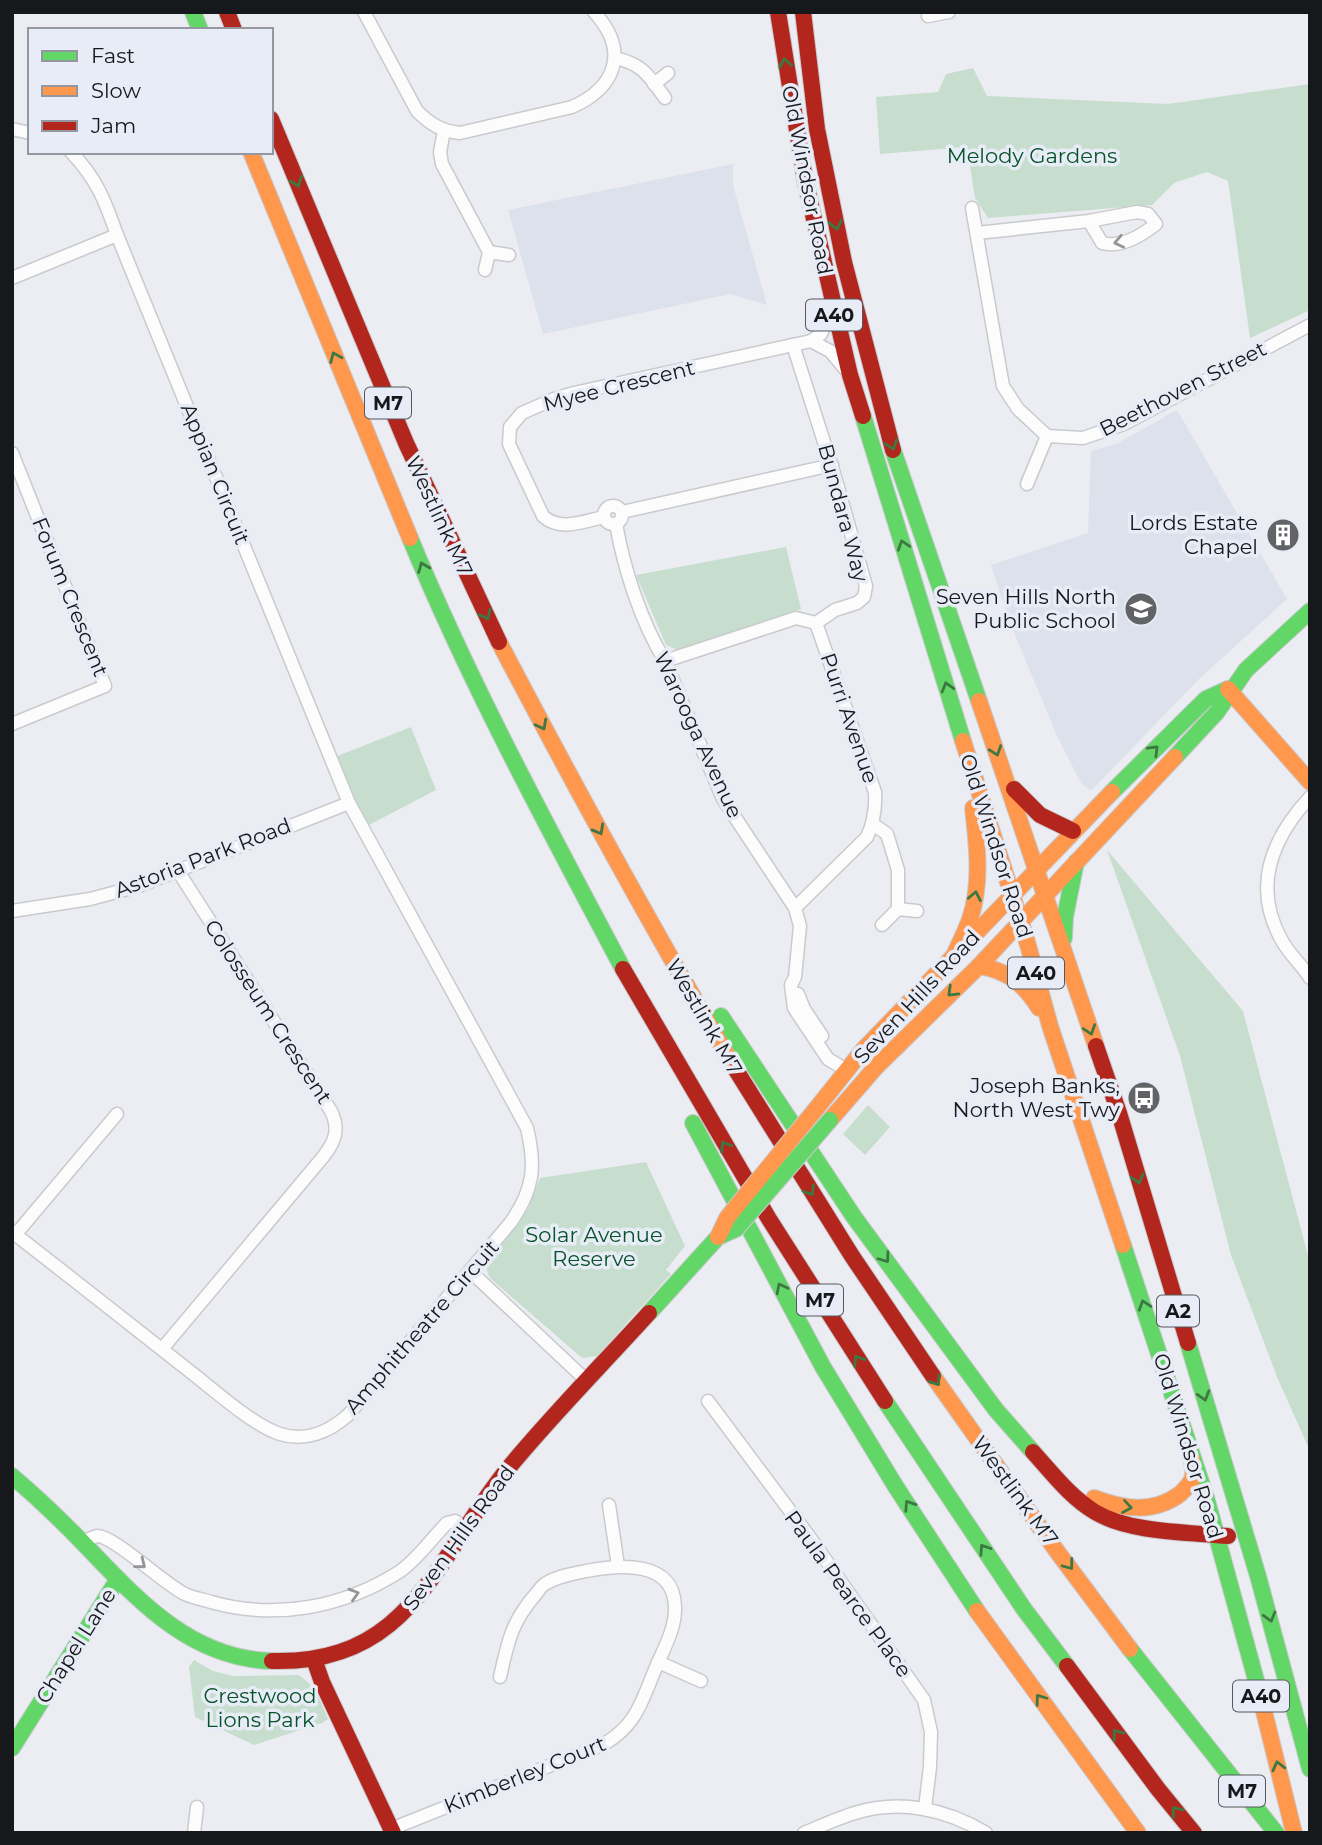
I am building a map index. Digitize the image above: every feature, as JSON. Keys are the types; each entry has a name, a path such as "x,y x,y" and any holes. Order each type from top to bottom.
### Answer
{"main road":[{"name":"Old Windsor Road","path":"778,12 805,180 832,307 850,375 1050,1026 1192,1454 1254,1669 1294,1833"},
{"name":"Old Windsor Road","path":"803,12 817,129 844,262 889,437 1119,1113 1258,1576 1310,1769"},
{"name":"Westlink M7","path":"273,124 403,440 518,679 638,901 752,1100 876,1295 1003,1477 1208,1750 1276,1833"},
{"name":"Westlink M7","path":"252,154 440,610 526,785 631,983 769,1219 910,1440 1016,1598 1158,1789 1194,1833"},
{"name":"Seven Hills Road","path":"718,1237 736,1229 876,1067 979,966 1217,712 1228,689 1274,642 1310,611"},
{"path":"1228,689 1310,782"},
{"name":"Seven Hills Road","path":"12,1476 165,1622 201,1644 237,1657 288,1662 314,1659 374,1637 399,1618 428,1584 465,1528 529,1444 718,1237 727,1218 863,1050 1073,831 1206,699 1228,689"},
{"path":"952,960 970,919 978,877 966,753"},
{"path":"1004,776 1028,807 1044,820 1073,831"},
{"path":"526,785 560,866 808,1340 904,1499 986,1624 1138,1833"},
{"path":"1068,966 1065,917 1072,894 1076,862"},
{"path":"638,901 656,915 855,1217 996,1410 1069,1493 1096,1513 1144,1529 1215,1534 1238,1539 1258,1576"},
{"path":"979,966 1005,971 1022,984 1050,1026"},
{"path":"834,1115 849,1081 848,1071 876,1067"},
{"path":"996,1410 1068,1482 1090,1497 1116,1506 1143,1509 1157,1507 1174,1499 1192,1480 1192,1454"},
{"name":"Chapel Lane","path":"12,1748 118,1579"},
{"path":"314,1659 322,1682 392,1831"}],"street":[{"path":"365,12 417,111 428,123 444,131 475,131 572,107 588,100 602,89 611,74 615,58 614,41 606,25 594,12"},
{"path":"928,16 949,12"},
{"path":"615,58 639,65 665,98"},
{"path":"654,84 668,73"},
{"path":"444,131 440,152 442,164 489,252 485,270"},
{"name":"Appian Circuit","path":"73,154 89,171 102,193 349,803"},
{"path":"972,208 1003,386 1018,410 1047,436 1027,484"},
{"path":"977,233 1089,221 1137,212 1148,214 1157,224 1143,235 1112,246 1102,243 1089,221"},
{"path":"12,278 117,235"},
{"path":"489,252 509,255"},
{"path":"832,307 825,328 811,341 830,351 850,375"},
{"name":"Beethoven Street","path":"1047,436 1083,438 1124,424 1310,325"},
{"name":"Myee Crescent","path":"604,517 565,525 548,521 543,516 509,444 510,426 515,419 539,404 564,396 811,341"},
{"name":"Bundara Way","path":"665,661 796,618 816,623 835,610 857,603 864,597 866,586 832,465 793,345"},
{"name":"Forum Crescent","path":"12,453 105,686 12,724"},
{"path":"622,512 832,465"},
{"path":"609,506 616,506 622,512 621,520 616,524 607,523 604,517 604,511 609,506"},
{"name":"Warooga Avenue","path":"616,524 626,571 723,799 795,908 800,926 795,977 799,1000 848,1071"},
{"name":"Purri Avenue","path":"816,623 875,792 873,824"},
{"path":"1310,797 1283,830 1270,868 1267,893 1267,901 1280,938 1310,978"},
{"name":"Astoria Park Road","path":"12,911 90,899 139,886 349,803"},
{"name":"Amphitheatre Circuit","path":"14,1233 228,1401 267,1428 290,1436 315,1435 337,1425 348,1415 512,1222 524,1203 533,1155 527,1128 349,803"},
{"path":"795,908 859,847 873,824 887,834 898,870 898,909 882,925"},
{"name":"Colosseum Crescent","path":"162,1349 323,1157 333,1141 336,1126 331,1111 178,871"},
{"path":"898,909 917,911"},
{"path":"14,1233 117,1114"},
{"path":"470,1271 587,1381"},
{"name":"Paula Pearce Place","path":"708,1401 811,1539 923,1700 931,1732 925,1808"},
{"path":"609,1505 618,1566"},
{"path":"82,1542 97,1536 107,1538 185,1595 234,1608 272,1612 314,1606 365,1591 401,1570 447,1523 455,1521 465,1528"},
{"name":"Kimberley Court","path":"392,1831 620,1735 632,1722 674,1621 675,1604 667,1583 653,1572 633,1566 618,1566 568,1574 545,1584 525,1607 512,1628 500,1677"},
{"path":"658,1662 701,1681"},
{"path":"194,1833 197,1807"},
{"path":"804,1833 856,1812 887,1807 925,1808 965,1821 986,1833"}],"shaded area":[{"path":"733,164 733,185 767,305 730,294 543,334 508,210"},
{"name":"Seven Hills North Public School","path":"1177,410 1287,599 1198,680 1091,791 1081,783 1057,736 1008,618 991,565 1088,533 1091,451 1116,444"}],"green space":[{"name":"Melody Gardens","path":"973,68 987,96 1168,104 1310,84 1310,310 1250,338 1228,181 1207,172 1174,183 1152,205 988,218 975,198 967,147 880,154 876,97 938,92 946,74"},
{"path":"786,547 801,609 682,652 666,645 636,575"},
{"path":"411,727 436,790 367,826 335,757"},
{"path":"1107,850 1243,1011 1310,1263 1310,1451 1277,1377 1231,1255 1180,1056"},
{"path":"868,1105 890,1127 865,1155 843,1134"},
{"name":"Solar Avenue Reserve","path":"646,1162 685,1246 666,1270 671,1274 597,1356 582,1358 492,1280 487,1270 488,1259 528,1209 540,1178"},
{"name":"Crestwood Lions Park","path":"194,1660 213,1671 233,1676 298,1675 313,1688 328,1719 254,1745 195,1717 189,1667"}],"traffic: fast":[{"path":"193,12 199,28"},
{"path":"863,416 963,741"},
{"path":"893,450 979,701"},
{"path":"410,538 484,702 623,969"},
{"path":"1175,757 1217,712 1246,670 1310,611"},
{"path":"1112,792 1206,699 1228,689"},
{"path":"1064,938 1065,917 1076,862"},
{"path":"721,1016 854,1217 996,1410 1033,1452"},
{"path":"718,1237 736,1229 830,1120"},
{"path":"693,1123 823,1367 896,1487 977,1611"},
{"path":"649,1313 718,1237"},
{"path":"1123,1245 1206,1497 1259,1691"},
{"path":"1188,1343 1258,1576 1310,1769"},
{"path":"885,1401 1024,1609 1067,1666"},
{"path":"12,1476 126,1587 168,1623 216,1650 243,1658 272,1661"},
{"path":"12,1748 118,1579"},
{"path":"1130,1649 1276,1833"}],"traffic: slow":[{"path":"252,154 410,538"},
{"path":"499,642 615,858 736,1070"},
{"path":"1228,689 1310,782"},
{"path":"979,701 1096,1046"},
{"path":"963,741 1028,945 1050,1026 1123,1245"},
{"path":"830,1120 876,1067 979,966 1175,757"},
{"path":"816,1109 863,1050 1112,792"},
{"path":"952,960 970,919 976,892 978,864 973,808"},
{"path":"979,966 998,971 1014,980 1039,1008"},
{"path":"718,1237 727,1218 816,1109"},
{"path":"933,1376 1130,1649"},
{"path":"1094,1498 1127,1507 1159,1505 1180,1494 1190,1483 1193,1474 1192,1459"},
{"path":"977,1611 1138,1833"},
{"path":"1259,1691 1294,1833"}],"traffic: jam":[{"path":"227,12 233,28"},
{"path":"778,12 805,180 850,375 863,416"},
{"path":"803,12 817,129 844,262 893,450"},
{"path":"273,124 406,443 499,642"},
{"path":"1014,789 1040,815 1073,831"},
{"path":"623,969 769,1219 885,1401"},
{"path":"1096,1046 1119,1113 1188,1343"},
{"path":"736,1070 852,1256 933,1376"},
{"path":"272,1661 318,1658 356,1646 388,1626 414,1601 437,1571 506,1471 649,1313"},
{"path":"1033,1452 1077,1499 1109,1519 1142,1528 1228,1536"},
{"path":"314,1659 322,1682 393,1833"},
{"path":"1067,1666 1194,1833"}],"place":[{"name":"Lords Estate Chapel","path":"1283,535"},
{"name":"Seven Hills North Public School","path":"1141,609"},
{"name":"Joseph Banks, North West Twy","path":"1144,1098"}]}
